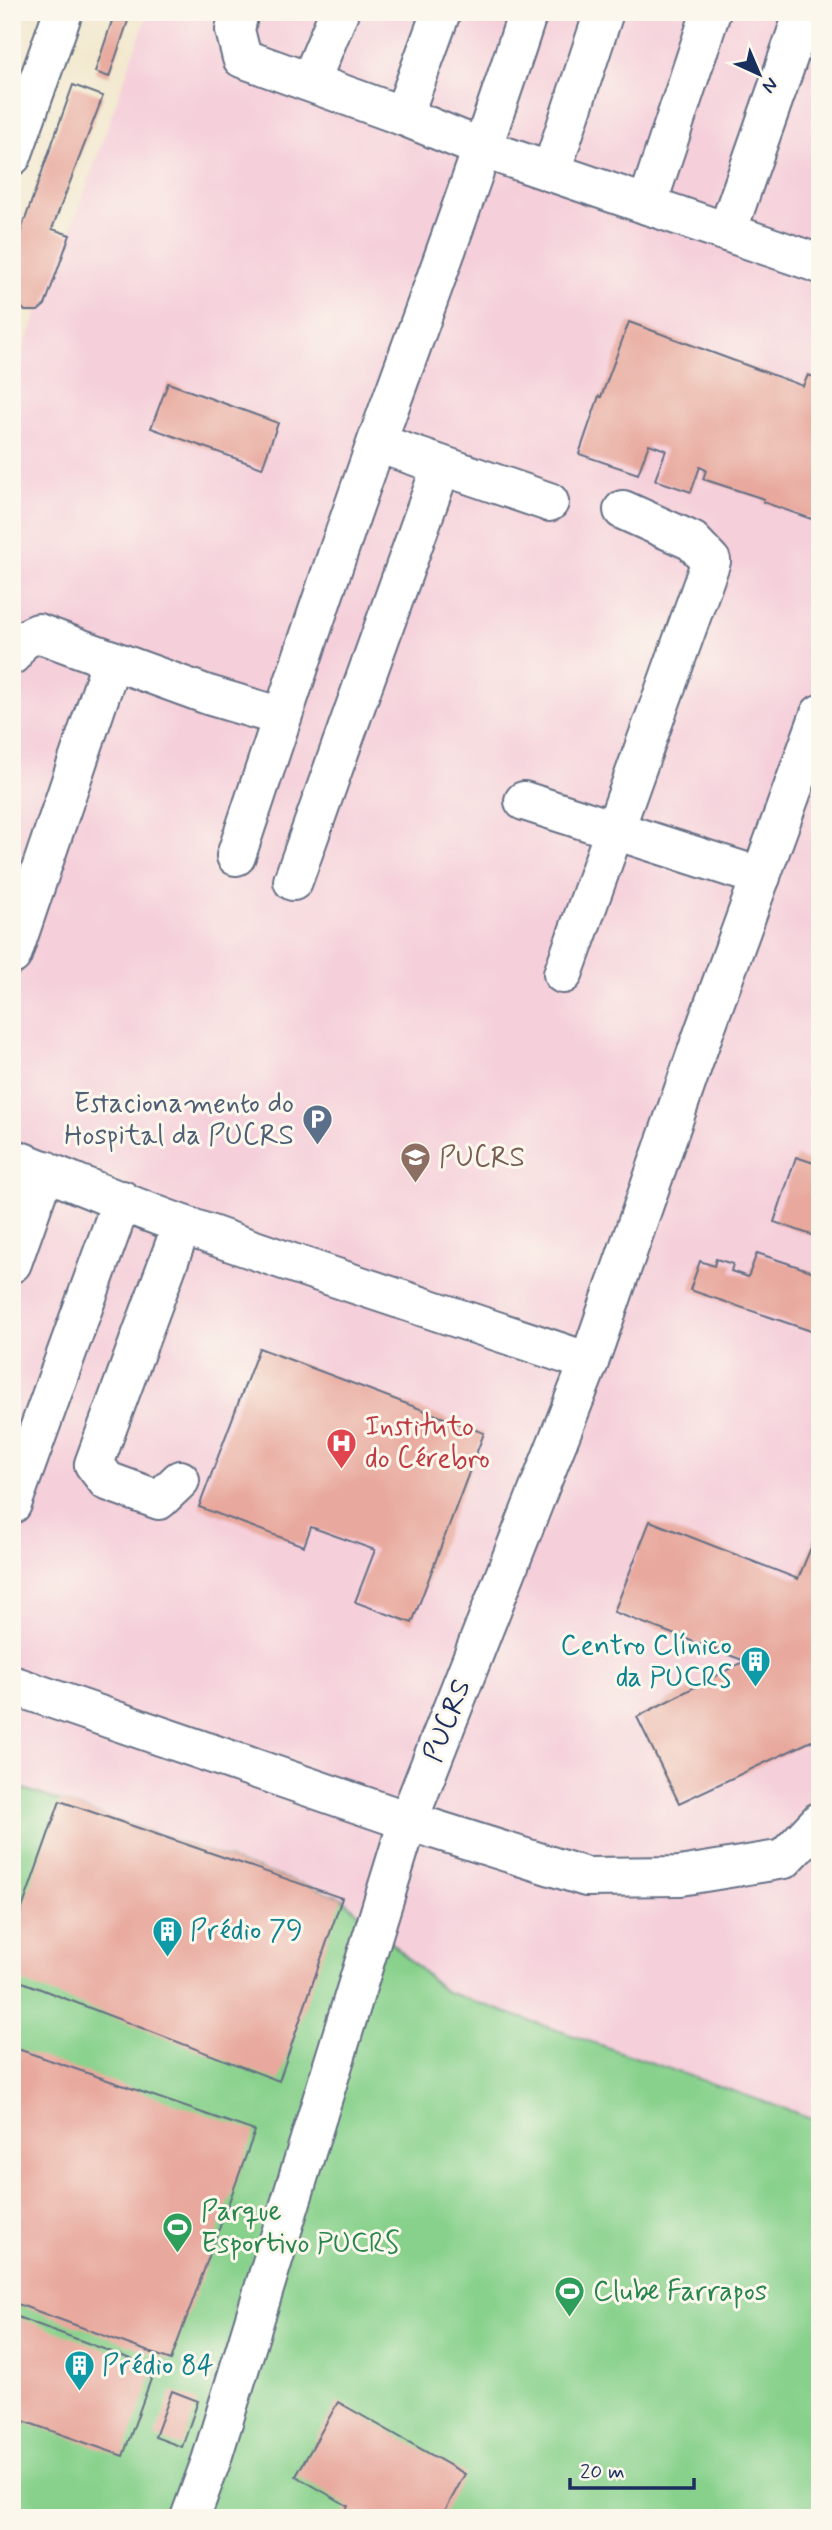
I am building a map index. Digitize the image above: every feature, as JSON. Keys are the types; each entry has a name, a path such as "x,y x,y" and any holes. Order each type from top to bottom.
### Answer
{"main road":[{"path":"12,156 63,12"},
{"path":"239,12 234,30 242,58 403,116 484,149 727,232 817,254"},
{"path":"310,82 339,12"},
{"path":"403,116 440,12"},
{"path":"236,856 376,443 484,149 528,12"},
{"path":"551,172 604,12"},
{"path":"648,205 711,12"},
{"path":"727,232 804,12"},
{"path":"376,443 549,502"},
{"path":"293,881 441,467"},
{"path":"563,974 711,561 692,541 623,510"},
{"path":"12,655 21,641 38,633 208,695 282,717"},
{"path":"12,955 112,660"},
{"name":"PUCRS","path":"190,2518 211,2461 408,1821 589,1362 820,714"},
{"path":"524,801 761,877"},
{"path":"12,1263 29,1164 182,1225 589,1362"},
{"path":"12,1504 122,1200"},
{"path":"180,1480 159,1500 107,1481 94,1464 182,1225"},
{"path":"12,1685 408,1821 586,1877 680,1876 785,1859 820,1821"}],"shaded area":[{"name":"PUCRS","path":"148,12 820,12 820,2121 444,1992 12,2518 12,379 38,311 47,298"}],"green space":[{"path":"12,1785 342,1898 444,1991 820,2121 820,2518 12,2518"}],"building":[{"path":"115,12 131,12 109,77 95,72"},
{"path":"73,85 103,96 52,229 70,235 45,305 38,311 25,311 12,298 12,256"},
{"path":"629,322 803,386 808,375 820,379 820,522 763,502 764,499 703,479 706,470 700,467 691,492 655,480 666,450 649,444 638,474 579,454"},
{"path":"168,383 278,423 262,468 151,428"},
{"path":"796,1157 820,1165 820,1238 774,1222"},
{"path":"757,1253 820,1274 820,1334 690,1290 700,1261 714,1266 716,1259 733,1264 731,1271 748,1277"},
{"name":"Instituto do Cérebro","path":"259,1348 484,1433 412,1623 355,1602 375,1550 311,1527 304,1546 199,1507"},
{"name":"Centro Clínico da PUCRS","path":"650,1521 798,1579 820,1526 820,1737 679,1803 637,1717 745,1661 614,1612"},
{"name":"Prédio 79","path":"60,1801 342,1898 279,2081 12,1978 12,1937"},
{"path":"12,2047 255,2131 171,2360 12,2302"},
{"name":"Prédio 84","path":"12,2315 155,2368 123,2456 12,2417"},
{"path":"172,2391 198,2401 182,2447 155,2437"},
{"path":"338,2402 465,2474 441,2518 347,2518 343,2515 348,2506 296,2476"}],"place":[{"name":"Estacionamento do Hospital da PUCRS","path":"317,1147"},
{"name":"PUCRS","path":"416,1185"},
{"name":"Instituto do Cérebro","path":"342,1470"},
{"name":"Centro Clínico da PUCRS","path":"755,1689"},
{"name":"Prédio 79","path":"167,1958"},
{"name":"Parque Esportivo PUCRS","path":"178,2255"},
{"name":"Clube Farrapos","path":"570,2319"},
{"name":"Prédio 84","path":"79,2393"}]}
